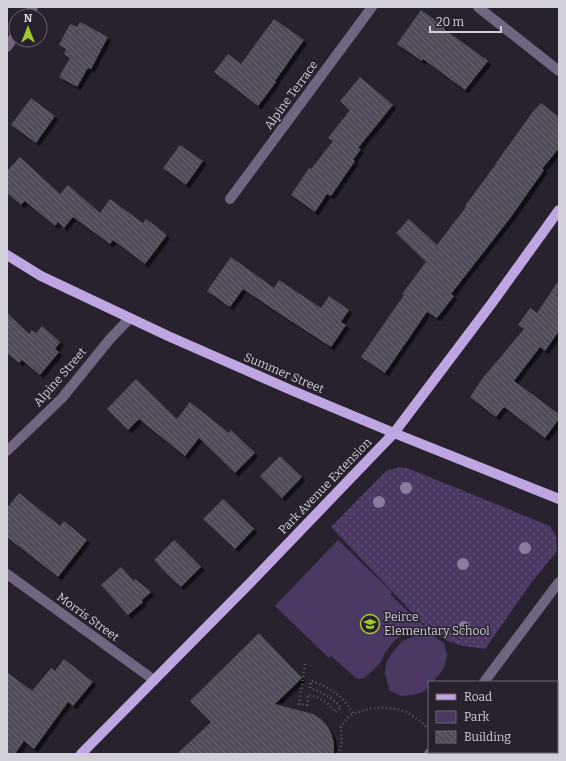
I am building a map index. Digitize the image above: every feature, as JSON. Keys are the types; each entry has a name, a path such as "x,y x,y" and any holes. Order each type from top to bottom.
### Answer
{"main road":[{"name":"Park Avenue Extension","path":"81,754 394,433 492,303 559,210"},
{"name":"Summer Street","path":"7,255 41,276 168,336 394,433 559,499"}],"street":[{"name":"Alpine Terrace","path":"230,199 372,7"},
{"path":"478,7 559,71"},
{"name":"Alpine Street","path":"7,451 62,398 110,339 130,318"},
{"name":"Morris Street","path":"7,574 154,680"},
{"path":"485,681 559,582"}],"path":[{"path":"305,664 299,704 307,705 308,695 320,698 335,712 341,708 329,697 310,688 311,681 327,687 338,695 350,707 354,715"},
{"path":"337,754 342,745 341,727 349,718 364,710 388,708 405,712 428,728"}],"green space":[{"path":"399,467 407,468 550,526 556,536 557,551 531,583 485,649 463,646 445,640 427,628 331,527 386,471"},
{"path":"338,540 392,592 390,594 391,595 426,628 405,634 394,641 385,653 381,662 364,678 360,679 356,678 331,656 329,658 275,606"},
{"path":"420,634 431,634 444,643 447,655 444,668 434,681 428,681 428,687 423,692 401,696 389,690 385,672 387,661 402,641"}],"building":[{"path":"421,10 488,61 465,90 423,59 422,61 397,44"},
{"path":"274,19 304,40 258,106 214,72 228,54 241,64"},
{"path":"80,22 108,37 91,69 88,68 77,87 59,77 70,58 64,54 66,49 59,45 70,24 77,27"},
{"path":"360,77 393,105 358,148 361,149 353,160 355,161 331,196 327,194 315,212 291,195 309,168 311,169 333,141 328,138 350,110 340,101"},
{"path":"31,98 55,116 36,143 11,125"},
{"path":"541,103 559,117 559,148 542,169 544,170 511,217 451,294 454,296 437,318 427,312 385,373 361,357 404,295 402,294 426,262 396,233 409,219 437,245 466,207 465,206 532,113"},
{"path":"180,145 203,161 186,185 163,168"},
{"path":"20,157 60,194 68,185 100,213 110,199 143,223 146,219 167,235 145,264 113,240 110,244 73,217 64,228 58,222 55,226 25,201 21,205 7,193 7,171"},
{"path":"231,257 274,288 279,280 321,308 329,296 349,310 341,322 346,325 331,347 243,289 230,307 207,291"},
{"path":"559,280 559,331 545,351 540,347 514,381 559,414 559,419 545,438 504,407 496,417 470,397 482,379 524,329 518,325 530,308 537,313"},
{"path":"7,313 29,334 32,330 36,333 42,326 60,342 55,349 59,352 40,375 22,360 19,363 7,353"},
{"path":"136,379 177,419 190,402 229,433 231,430 255,453 235,473 199,438 185,456 139,419 128,430 107,409"},
{"path":"280,456 302,477 282,498 260,476"},
{"path":"19,493 60,526 64,521 87,540 58,577 7,537 7,508"},
{"path":"223,499 254,529 235,549 203,519"},
{"path":"174,540 201,567 181,587 154,560"},
{"path":"121,567 134,581 135,579 151,592 142,600 143,602 128,615 101,585"},
{"path":"259,633 302,678 275,704 313,714 321,719 328,727 332,735 334,754 177,754 211,722 190,701"},
{"path":"64,659 93,682 73,706 68,702 34,749 24,741 15,754 7,754 7,672 32,691 51,668 55,671"}],"place":[{"name":"Peirce Elementary School","path":"370,624"}]}
